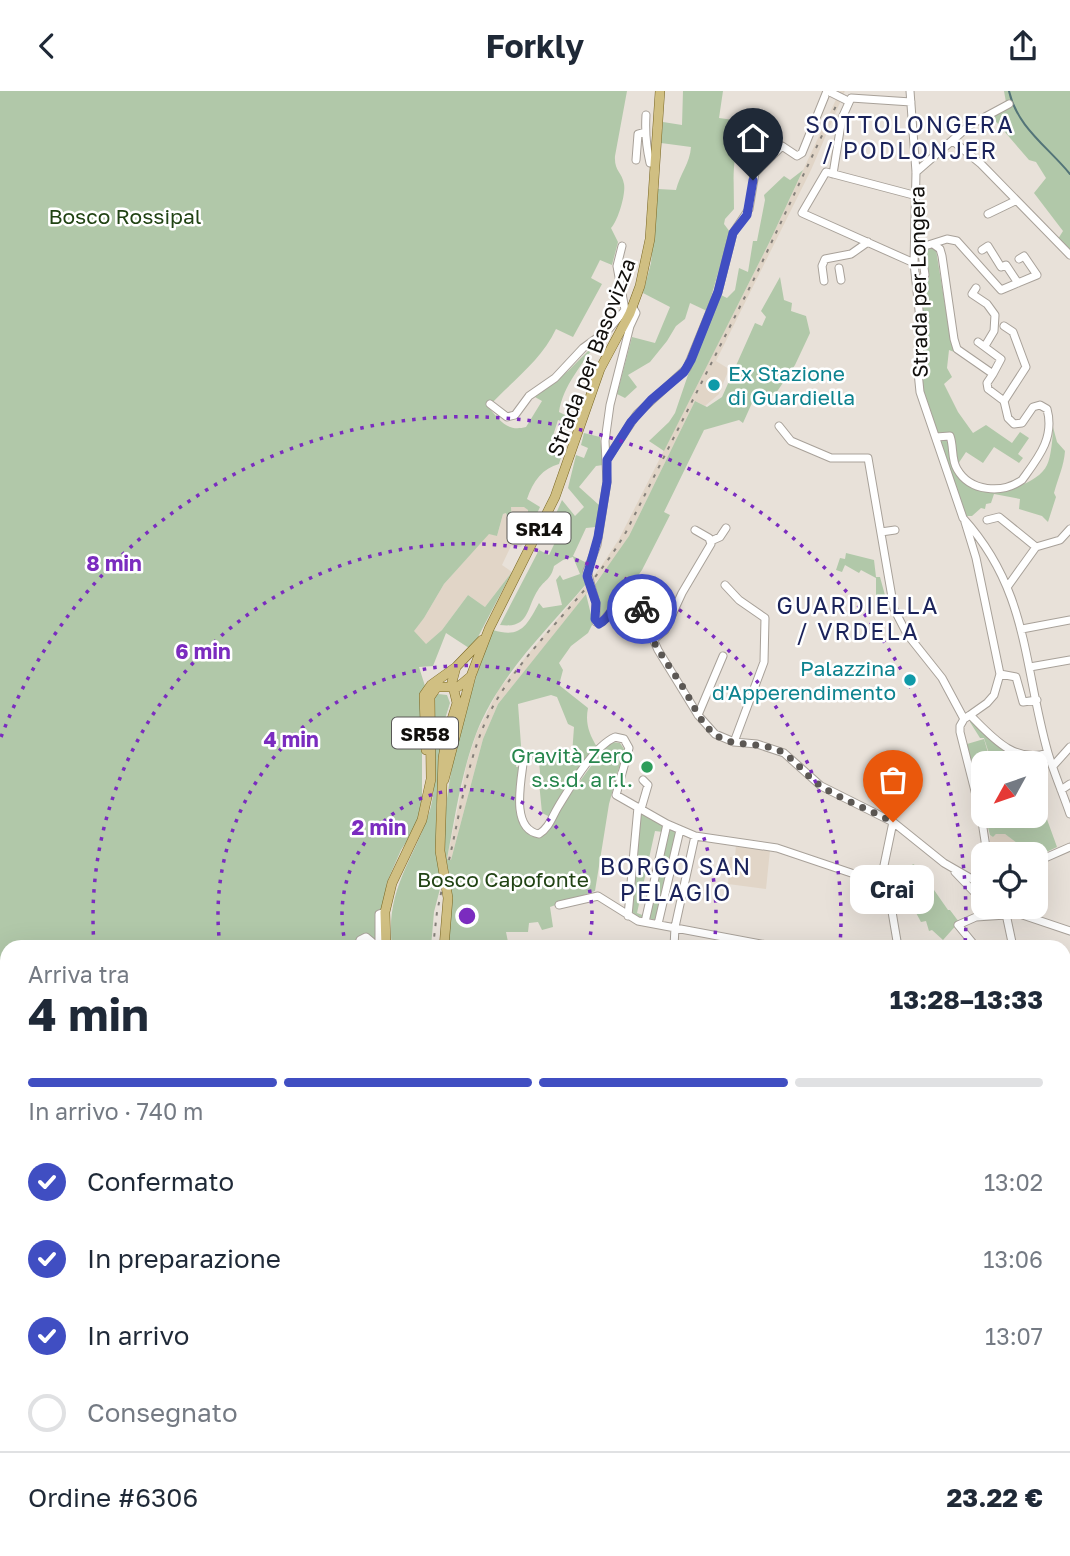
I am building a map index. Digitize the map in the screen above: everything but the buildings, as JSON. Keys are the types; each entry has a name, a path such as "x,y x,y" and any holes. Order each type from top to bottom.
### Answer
{"main road":[{"name":"Strada per Basovizza","path":"444,780 471,676 489,629 555,496 600,369 629,309 648,255 660,91"},
{"name":"Strada per Basovizza","path":"436,685 475,648 489,629"},
{"path":"451,719 457,699 453,676 456,667"},
{"name":"SR58","path":"386,940 385,912 391,883 422,820 429,789 430,697 436,685 454,687 461,685 471,676"},
{"path":"436,685 453,696 454,706 445,743 440,851 446,876 444,940"},
{"path":"454,687 461,695 463,705"}],"street":[{"path":"607,460 631,422 651,400 684,372 691,360 718,292 733,233 747,215 753,180 758,169 782,146 797,156 802,153 828,91 847,100"},
{"name":"Strada per Longera","path":"910,91 917,196 914,264 921,329 918,372 920,392 963,518 988,549 1008,586 1022,629 1048,751"},
{"path":"833,174 847,100 861,97 911,102"},
{"path":"916,172 970,125 1009,104"},
{"name":"Strada per Basovizza","path":"646,115 645,132 650,163 655,163"},
{"path":"744,131 752,161 758,169"},
{"name":"Strada per Basovizza","path":"636,160 638,134 645,132"},
{"path":"953,141 981,164 1070,255"},
{"path":"914,264 802,213 826,172 917,196"},
{"path":"988,214 1015,201"},
{"path":"916,283 925,275 925,246 947,239 959,242 1001,290 1037,275 1024,256 1019,259"},
{"path":"824,281 822,266 825,259 850,254 868,242"},
{"path":"933,244 940,249 944,267 955,345 993,374"},
{"path":"622,246 617,266 629,309 636,313 630,326 610,405 605,441 607,482 598,537 587,576 596,603 595,619 599,624 605,620 613,609 620,590 633,586 653,640 698,715 715,734 734,742 757,744 778,750 821,786 893,822 949,867 971,889"},
{"path":"982,250 988,246 998,268 1006,265 1018,283"},
{"path":"839,268 841,280"},
{"path":"936,437 950,436 957,469 975,484 994,490 1022,480 1047,442 1047,409 1040,405 1033,407 1021,423 1014,424 1008,418 1004,401 988,389 987,383 1001,359 982,344 993,331 995,315 988,304 972,294 976,288"},
{"path":"490,404 507,417 515,415 528,396 559,374 583,348 608,330 629,309"},
{"path":"1004,326 1013,332 1026,363 1025,370 1004,401"},
{"path":"779,426 791,441 831,458 868,458 892,604 897,615 909,637 942,678 967,717 1012,751"},
{"path":"987,520 999,517 1036,547"},
{"path":"963,518 976,558 1000,674 994,695 960,726 985,842"},
{"path":"653,640 665,630 711,541 720,537 726,528"},
{"path":"1060,540 1070,529"},
{"path":"695,530 711,541"},
{"path":"881,532 895,530"},
{"path":"1008,586 1036,547 1070,538"},
{"path":"725,585 739,600 765,618 764,662 734,742"},
{"path":"1022,629 1070,620"},
{"path":"698,715 723,656"},
{"path":"1030,667 1070,660"},
{"path":"1000,674 1016,677 1024,703 1037,700"},
{"path":"523,772 519,804 527,827 539,834 548,826 575,780 597,751 611,738 620,737 627,742 629,748 615,795 667,824 695,836 777,848 869,879 883,880"},
{"path":"1053,766 1070,747"},
{"name":"Strada per Longera","path":"1048,753 1070,814"},
{"path":"628,916 639,808 648,785 643,780"},
{"path":"1061,790 1070,784"},
{"path":"893,822 883,880 889,894 897,940"},
{"path":"645,922 667,824"},
{"path":"658,924 680,830"},
{"path":"674,940 695,836"},
{"path":"1048,857 1070,847"},
{"path":"949,867 971,879"},
{"path":"559,905 598,896 628,916 645,922 734,940"},
{"path":"379,940 379,914 385,912"},
{"path":"970,940 958,925 971,918"},
{"path":"1008,919 1012,940"},
{"path":"1033,919 1070,931"}],"shaded area":[{"path":"840,91 845,91 811,170 716,361 729,369 719,394 705,406 695,401 629,536 613,561 498,704 483,739 451,860 447,859 467,763 477,732 499,689 600,568 619,539 769,243"},
{"path":"511,507 525,507 528,510 528,533 521,547 511,546 502,565 512,572 485,607 468,595 442,630 425,645 413,631 444,584 489,533 497,536 503,514 506,513 508,521 512,521"},
{"path":"996,834 1005,834 1016,842 990,842 990,835 993,837"},
{"path":"736,845 770,850 766,889 728,884 730,857 735,857"}],"green space":[{"name":"Bosco Rossipal","path":"0,91 627,91 615,156 624,188 619,214 611,228 618,242 612,265 600,260 591,278 602,284 573,337 556,329 534,361 488,407 508,426 526,427 542,401 535,397 568,371 597,342 569,384 561,402 559,412 575,420 574,426 558,420 550,445 563,451 559,464 543,472 529,492 527,499 540,507 528,533 528,510 524,507 511,507 512,521 509,522 506,513 503,514 497,536 489,534 444,584 414,631 426,644 442,630 468,595 485,607 512,572 478,637 469,648 446,633 433,666 419,667 425,686 420,696 422,725 416,726 417,733 422,733 422,807 415,828 401,850 387,882 378,940 371,940 368,936 364,940 0,940"},
{"path":"683,91 723,91 719,118 749,122 736,152 734,209 724,224 730,232 707,311 690,303 685,319 676,326 650,362 628,375 637,387 625,398 617,394 632,337 655,343 670,307 643,293 651,263 658,189 676,190 690,153 691,147 661,143 663,122 682,125"},
{"path":"1004,91 1070,91 1070,251 1058,239 1063,231 1034,193 1046,178 1036,162 1029,160 992,117 1007,108"},
{"path":"803,170 664,451 649,441 675,413 721,295 727,298 735,290 739,268 748,272 753,241 757,241 764,195 784,176 790,180"},
{"path":"926,250 936,250 951,341 957,353 949,350 947,368 952,377 944,384 958,412 973,433 986,425 1012,443 1020,432 1029,438 1018,454 1023,458 1019,463 994,447 983,463 966,452 958,464 953,437 950,434 937,433 922,387 920,294 928,284"},
{"path":"780,277 784,300 792,303 791,311 806,316 810,333 795,365 774,396 756,394 743,423 739,420 704,430 664,512 670,515 642,570 633,583 625,582 621,586 608,609 598,616 599,601 594,586 629,536 695,401 707,407 722,397 755,323 762,326 766,317 761,311"},
{"path":"1053,427 1057,442 1065,451 1048,522 1042,516 1019,509 1020,499 994,494 985,509 981,508 972,516 966,516 940,441 948,441 955,468 964,482 973,488 996,491 1021,485 1041,473 1050,457"},
{"name":"Bosco Capofonte","path":"584,433 600,437 603,465 596,466 579,487 599,505 596,527 586,528 573,556 587,563 582,576 586,584 510,673 485,713 466,765 447,859 451,860 483,739 498,704 586,594 593,623 588,633 571,646 559,663 563,670 559,685 588,708 588,728 597,747 550,817 542,813 539,763 572,755 574,727 568,724 557,697 551,695 518,704 522,759 517,759 516,767 521,767 516,795 522,823 534,837 539,837 602,751 612,742 620,743 624,749 609,804 595,891 550,907 553,927 542,930 538,922 529,923 528,932 506,932 508,940 448,940 451,898 444,834 449,782 460,730 493,630 510,633 517,631 527,624 539,603 543,608 562,605 556,580 560,575 563,580 580,574 573,557 563,560 554,566 538,590 526,616 517,624 500,625 539,550 549,555 560,532 550,527 562,500 575,516 584,507 568,488 576,455 584,458 588,448 581,445"},
{"path":"846,553 874,560 876,577 880,577 886,599 876,595 876,578 845,565 842,572 836,570 840,558 845,559"},
{"path":"438,694 447,695 450,703 444,722 436,812 436,852 442,881 434,912 432,940 392,940 391,926 397,891 432,799 435,771 434,698"},
{"path":"971,720 1008,751 988,751 984,738 980,738"},
{"path":"984,739 988,751 971,751 971,760 967,744"},
{"path":"640,812 664,826 663,832 655,831 637,913 645,916 644,920 630,915"},
{"path":"1048,822 1057,847 1048,851 1048,842 1016,842 1005,834 996,834 993,837 988,828 1048,828"},
{"path":"669,828 677,832 657,920 649,919"},
{"path":"913,864 959,922 943,940 932,930 929,931 926,921 921,922 901,885 901,880"}],"waterway":[{"path":"1009,91 1026,126 1070,174"},
{"path":"876,901 884,903"}],"railway":[{"path":"449,860 472,758 496,701 526,658 596,576 626,532 757,273 843,91"},
{"path":"434,940 443,884"}],"way so far":[{"path":"642,609 643,619 663,659 698,715 715,734 725,740 778,750 821,786 893,822"}],"place":[{"name":"Ex Stazione di Guardiella","path":"714,385"},
{"name":"Palazzina d'Apperendimento","path":"910,680"},
{"name":"Gravità Zero s.s.d. a r.l.","path":"647,767"},
{"name":"Crai","path":"893,822"}],"district":[{"name":"SOTTOLONGERA / PODLONJER","path":"910,137"},
{"name":"GUARDIELLA / VRDELA","path":"858,618"},
{"name":"BORGO SAN PELAGIO","path":"676,879"}],"route":[{"path":"642,609 636,589 628,586 620,590 613,609 605,620 599,624 595,619 596,603 587,576 597,545 607,482 607,460 631,422 687,368 718,292 733,233 747,215 753,180"}]}
